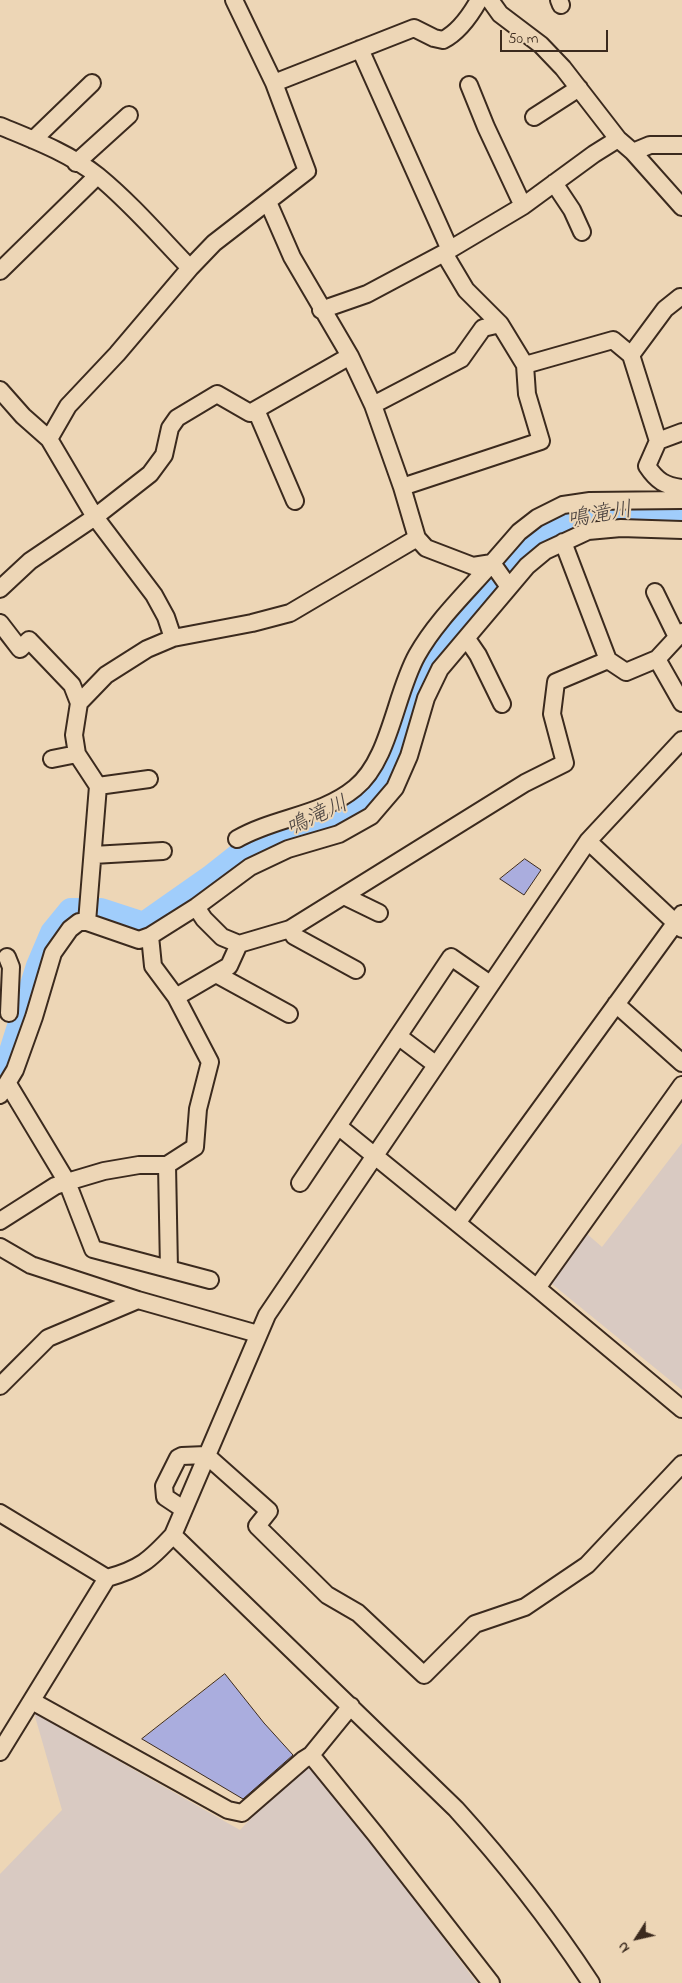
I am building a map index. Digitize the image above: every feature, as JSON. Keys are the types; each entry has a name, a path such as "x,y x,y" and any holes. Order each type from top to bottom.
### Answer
{"street":[{"path":"48,439 68,406 117,354 190,268 214,243 307,171 274,82 234,0"},
{"path":"274,82 414,28 434,38 443,40 452,35 470,15 479,0"},
{"path":"490,0 500,14 541,45 563,68 618,139 633,152 682,207"},
{"path":"360,49 447,252 466,290 500,324 525,365 527,394 541,441 402,487"},
{"path":"33,140 92,83"},
{"path":"470,84 486,127 523,206"},
{"path":"534,117 578,88"},
{"path":"76,162 129,115"},
{"path":"0,126 54,149 97,176 138,213 190,268"},
{"path":"321,310 367,294 447,252 523,206 554,182 618,139"},
{"path":"633,152 650,145 682,145"},
{"path":"0,271 97,176"},
{"path":"554,182 572,210 582,232"},
{"path":"268,202 292,257 321,310 350,356 373,405 402,487 417,538 426,548 474,566 493,566"},
{"path":"631,355 665,309 681,299"},
{"path":"373,405 461,359 483,328 500,324"},
{"path":"525,365 613,340 631,355 658,441 648,466 652,473 666,486 682,488"},
{"path":"0,588 30,562 95,517 150,474 164,455 170,428 177,418 217,394 250,413 350,356"},
{"path":"0,390 23,416 48,439 95,517 154,595 166,617 173,638"},
{"path":"256,410 295,501"},
{"path":"658,441 682,432"},
{"path":"237,839 262,827 324,808 340,800 357,786 369,772 382,749 401,691 426,639 493,566 520,532 538,518 563,505 590,500 682,500"},
{"path":"88,913 139,940 150,936 196,907 250,867 288,849 339,834 371,816 395,788 409,756 426,698 440,669 467,639 507,584 545,551 588,531 621,528 682,530"},
{"path":"79,703 106,675 147,649 173,638 252,623 290,613 417,538"},
{"path":"563,542 608,660 626,672 657,660 680,634 655,592"},
{"path":"493,566 507,584"},
{"path":"0,623 20,649 29,640 72,685 79,703 74,735 77,754 98,786 88,913 70,929 53,953 18,1015"},
{"path":"467,639 478,655 502,704"},
{"path":"196,907 222,937 239,944 290,929 525,783 565,763 552,714 556,682 608,660"},
{"path":"657,660 682,703"},
{"path":"0,1752 107,1578 129,1572 150,1559 173,1535 182,1509 267,1315 436,1064 588,841 682,740"},
{"path":"52,759 77,754"},
{"path":"98,786 149,779"},
{"path":"457,1223 616,1004 680,921 588,841"},
{"path":"93,855 163,851"},
{"path":"344,896 379,913"},
{"path":"290,929 294,936 356,970"},
{"path":"0,1221 55,1186 104,1172 139,1165 167,1165 195,1148 198,1109 210,1062 176,997 153,966 150,936"},
{"path":"176,997 229,966 239,944"},
{"path":"300,1183 451,956 490,984"},
{"path":"7,957 11,966 18,1015 15,1070 4,1089 67,1182 93,1249 210,1280"},
{"path":"216,974 289,1014"},
{"path":"616,1004 682,1063"},
{"path":"398,1036 436,1064"},
{"path":"537,1288 682,1085"},
{"path":"338,1126 682,1409"},
{"path":"167,1165 169,1269"},
{"path":"0,1247 31,1265 138,1300 258,1334"},
{"path":"0,1386 48,1338 138,1300"},
{"path":"182,1509 165,1498 164,1486 178,1458 182,1456 206,1455 269,1510 257,1526 327,1596 358,1612 424,1676 475,1624 525,1607 587,1565 682,1464"},
{"path":"0,1513 107,1578"},
{"path":"173,1535 456,1809 484,1840 571,1953 591,1983"},
{"path":"32,1702 228,1810 242,1813 310,1755 351,1706"},
{"path":"310,1755 376,1835 491,1983"}],"shaded area":[{"path":"682,1143 682,1390 552,1284 586,1233 602,1247"},
{"path":"34,1713 240,1830 303,1764 313,1765 477,1983 0,1983 0,1874 62,1810"}],"building":[{"path":"525,859 541,870 524,895 500,879"},
{"path":"225,1674 264,1723 293,1755 243,1799 142,1739"}],"waterway":[{"name":"鳴滝川","path":"0,1070 10,1058 39,966 53,933 71,911 101,911 144,925 211,878 249,848 347,809 388,770 422,674 511,561 540,534 560,523 600,514 637,509 682,510"}]}
